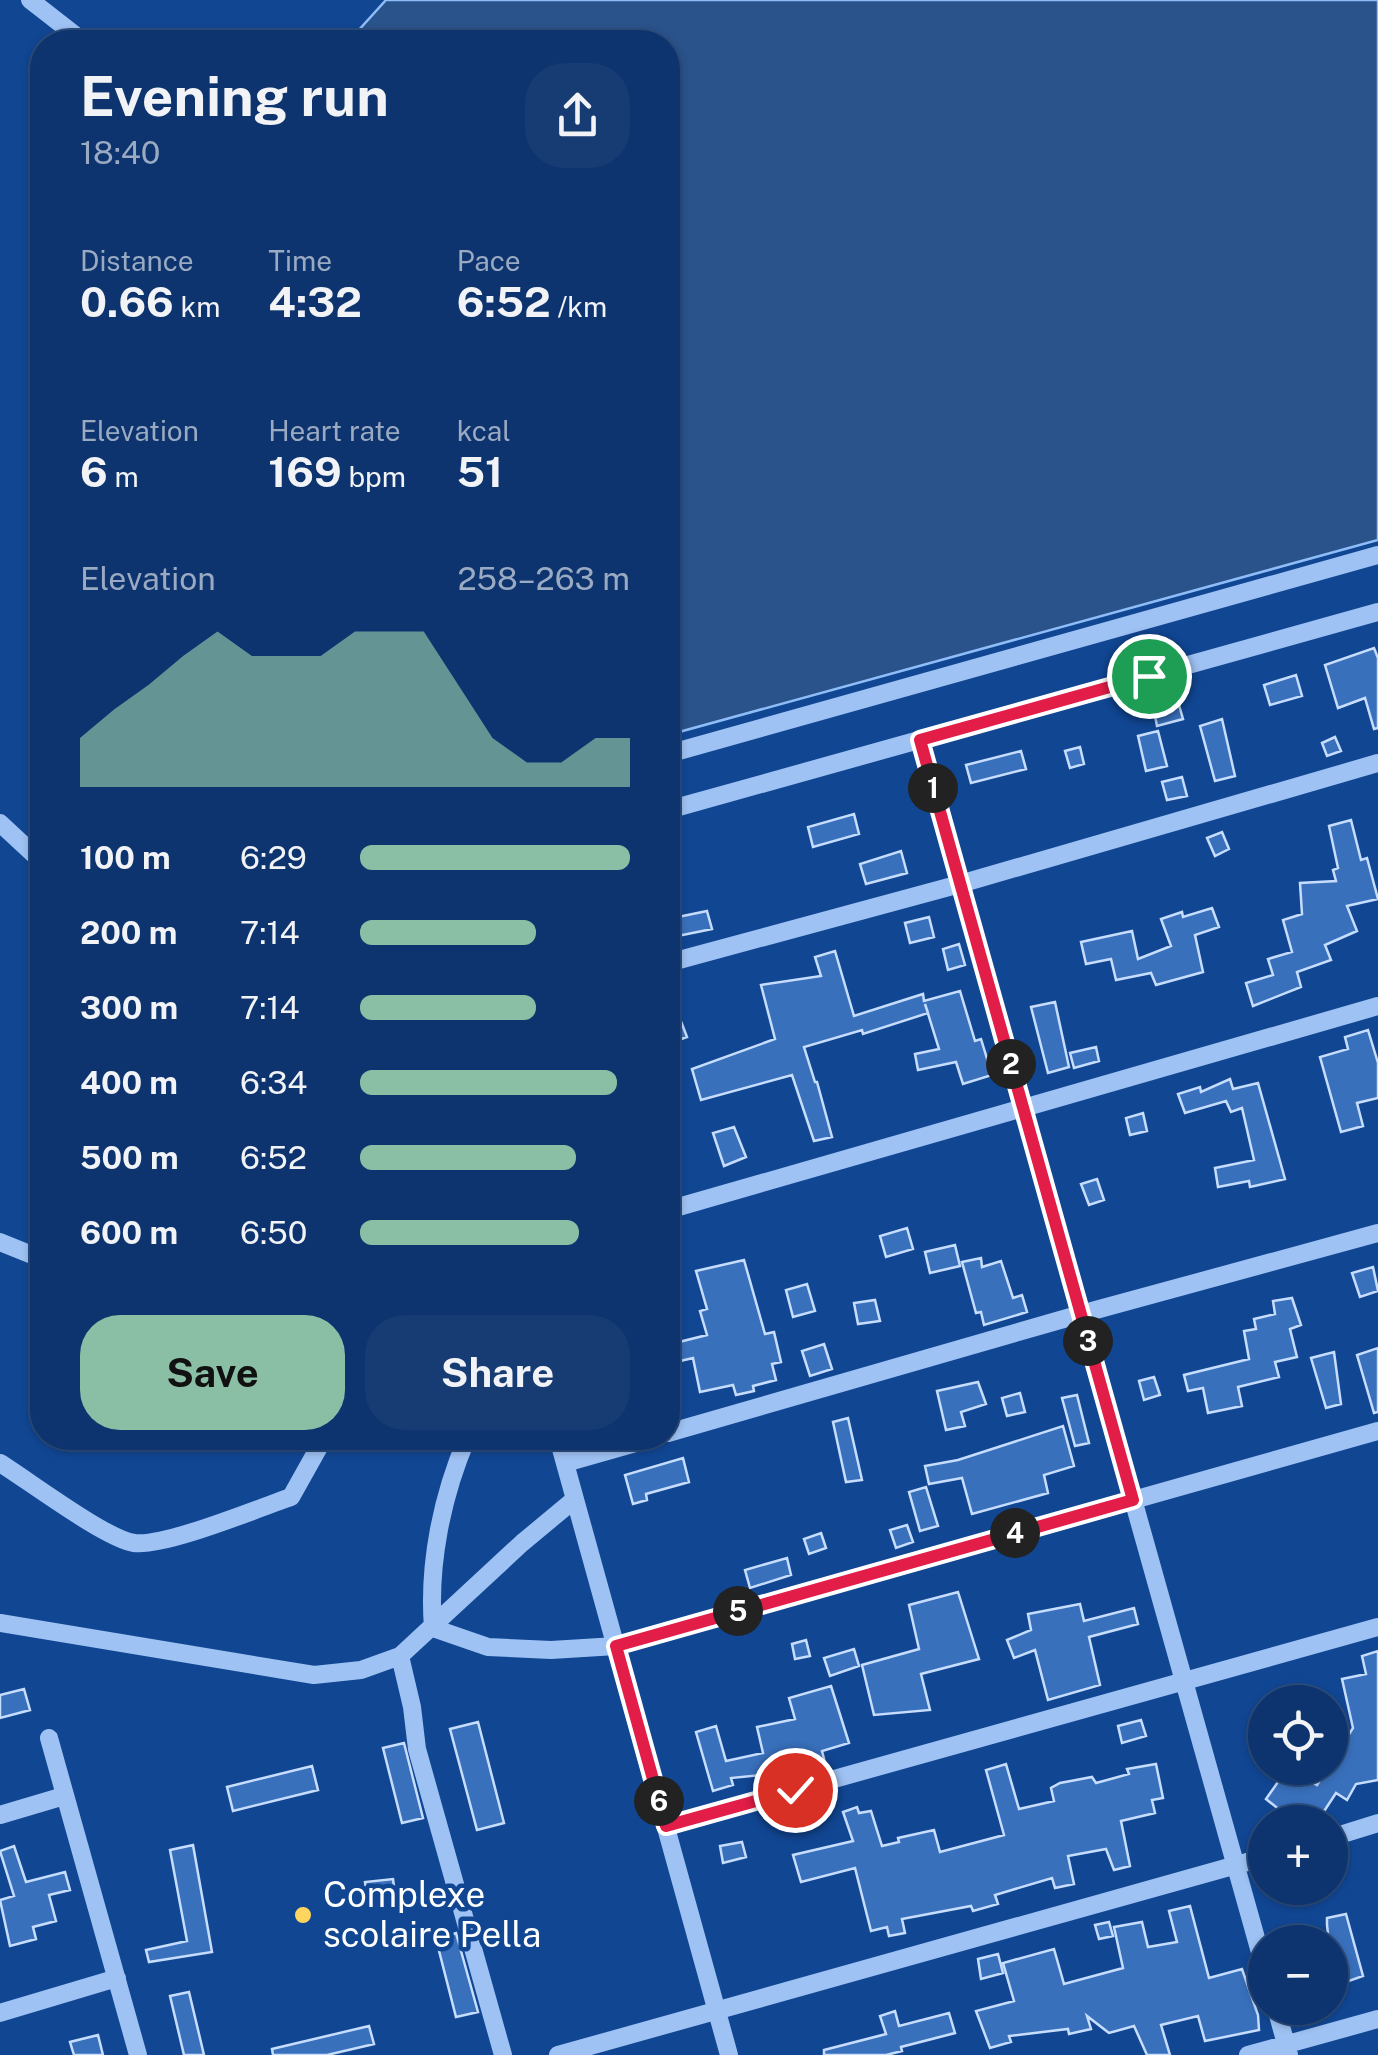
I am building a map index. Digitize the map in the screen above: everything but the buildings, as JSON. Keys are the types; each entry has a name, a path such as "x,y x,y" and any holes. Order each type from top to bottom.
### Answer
{"street":[{"path":"30,0 69,30"},
{"path":"680,751 1378,556"},
{"path":"680,807 1378,612"},
{"path":"920,740 1252,1925"},
{"path":"680,961 1378,763"},
{"path":"0,823 30,851"},
{"path":"680,1206 1378,1006"},
{"path":"680,1430 1378,1233"},
{"path":"0,1242 30,1254"},
{"path":"433,1628 488,1647 551,1650 616,1646 1378,1430"},
{"path":"0,1463 105,1531 134,1543 167,1540 291,1498 317,1450"},
{"path":"433,1628 436,1541 462,1450"},
{"path":"562,1450 729,2055"},
{"path":"566,1463 611,1450"},
{"path":"0,1623 314,1675 361,1670 400,1656 575,1499"},
{"path":"666,1826 1378,1627"},
{"path":"400,1656 417,1749 503,2055"},
{"path":"49,1738 138,2055"},
{"path":"0,1815 64,1796"},
{"path":"1348,1833 1378,1824"},
{"path":"558,2055 1248,1862"},
{"path":"0,2013 117,1978"},
{"path":"1248,2055 1287,2050 1378,2019"},
{"path":"1280,2025 1287,2050"}],"water":[{"path":"386,0 1378,0 1378,540 680,732 680,30 359,30"}],"place":[{"name":"Complexe scolaire Pella","path":"303,1915"}],"route":[{"path":"795,1790 666,1826 616,1646 1133,1500 920,740 1149,676"}]}
